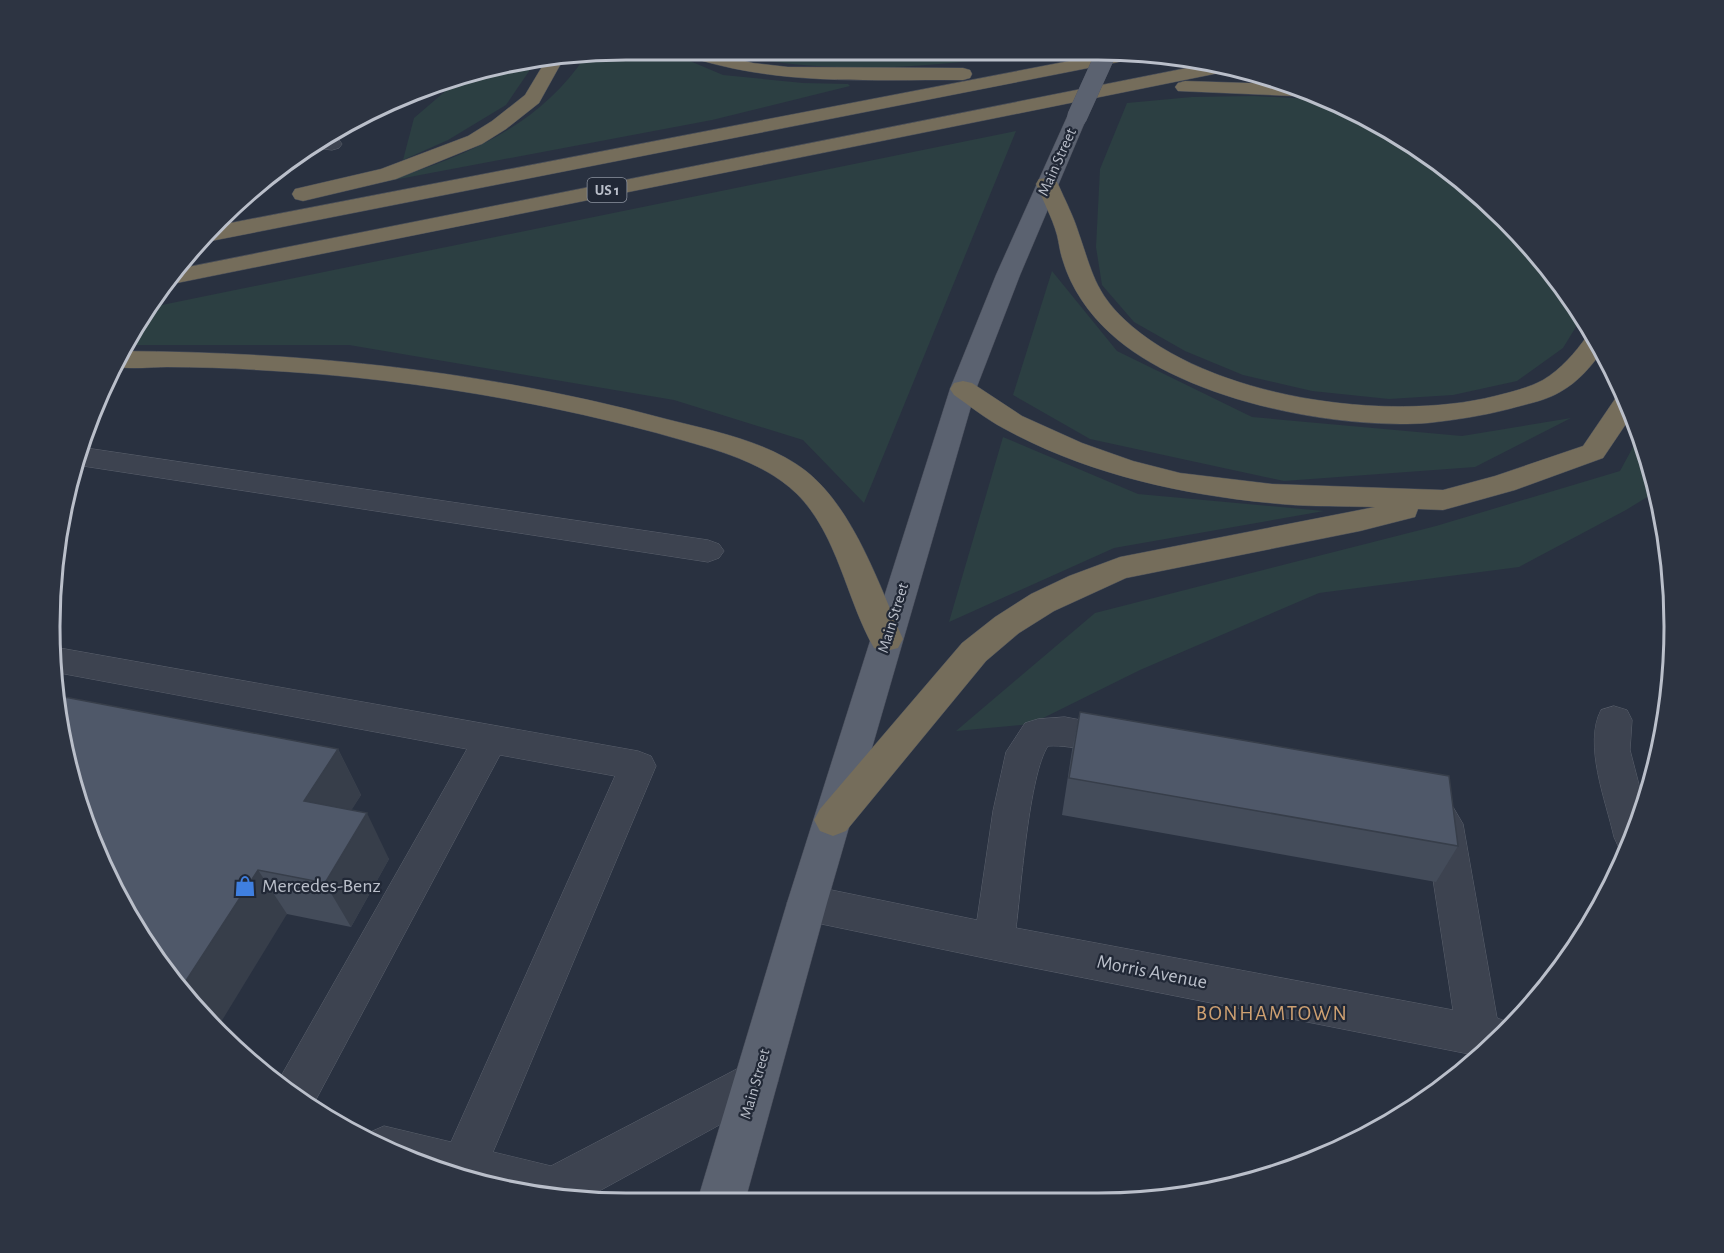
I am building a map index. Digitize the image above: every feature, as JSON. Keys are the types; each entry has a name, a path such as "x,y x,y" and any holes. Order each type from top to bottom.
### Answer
{"highway":[{"path":"721,60 773,70 846,74 1028,75"},
{"name":"US 1","path":"220,232 1103,60"},
{"path":"280,199 388,174 475,140 500,125 532,99 552,65"},
{"name":"US 1","path":"183,275 1203,70"},
{"path":"1120,86 1279,90"},
{"path":"1047,184 1068,235 1076,265 1089,293 1106,315 1127,335 1161,357 1198,375 1242,390 1285,402 1344,412 1400,416 1458,412 1505,403 1552,386 1592,350"},
{"path":"127,359 229,361 315,367 476,386 642,421 726,445 761,458 795,477 824,505 844,540 886,639"},
{"path":"963,389 1012,422 1072,449 1124,468 1180,482 1272,494 1443,500"},
{"path":"833,820 974,652 995,632 1055,595 1084,581 1120,568 1360,521 1505,483 1593,452 1621,411"}],"main road":[{"name":"Main Street","path":"723,1193 807,903 963,389 1047,184 1103,60"}],"street":[{"path":"86,457 708,551"},
{"path":"61,660 638,766 462,1168"},
{"path":"1614,720 1612,750 1629,821"},
{"path":"994,942 1012,811 1024,752 1038,733 1065,731 1147,744"},
{"path":"298,1088 490,740"},
{"path":"1418,795 1427,799 1444,824 1487,1037"},
{"name":"Morris Avenue","path":"807,903 994,942 1487,1037"},
{"path":"564,1189 756,1081"}],"shaded area":[{"path":"688,60 723,75 803,83 848,84 850,86 712,120 383,182 441,162 496,136 546,102 581,62"},
{"path":"763,60 974,60 882,67 799,65"},
{"path":"531,69 506,105 448,140 403,160 414,118 448,89 480,79"},
{"path":"1254,96 1302,98 1348,118 1412,155 1442,177 1498,226 1547,282 1577,325 1563,348 1517,381 1453,395 1389,399 1312,391 1243,375 1185,351 1134,322 1102,285 1096,247 1100,169 1127,103 1192,97"},
{"path":"1016,131 864,503 803,440 674,400 349,345 135,345 160,305"},
{"path":"1052,271 1117,351 1252,417 1462,436 1571,418 1475,467 1284,481 1090,439 1013,395"},
{"path":"1003,437 1138,494 1324,511 1114,548 949,622"},
{"path":"1634,445 1649,496 1519,567 1319,593 1140,670 1031,724 956,731 1095,613 1436,526 1620,471"}],"building":[{"name":"Mercedes-Benz","path":"65,697 338,749 304,801 367,813 325,883 258,870 186,981 155,941 136,910 103,843 79,773"},
{"path":"1080,712 1449,776 1458,846 1069,778"}],"place":[{"name":"Mercedes-Benz","path":"245,886"}],"district":[{"name":"BONHAMTOWN","path":"1272,1013"}]}
